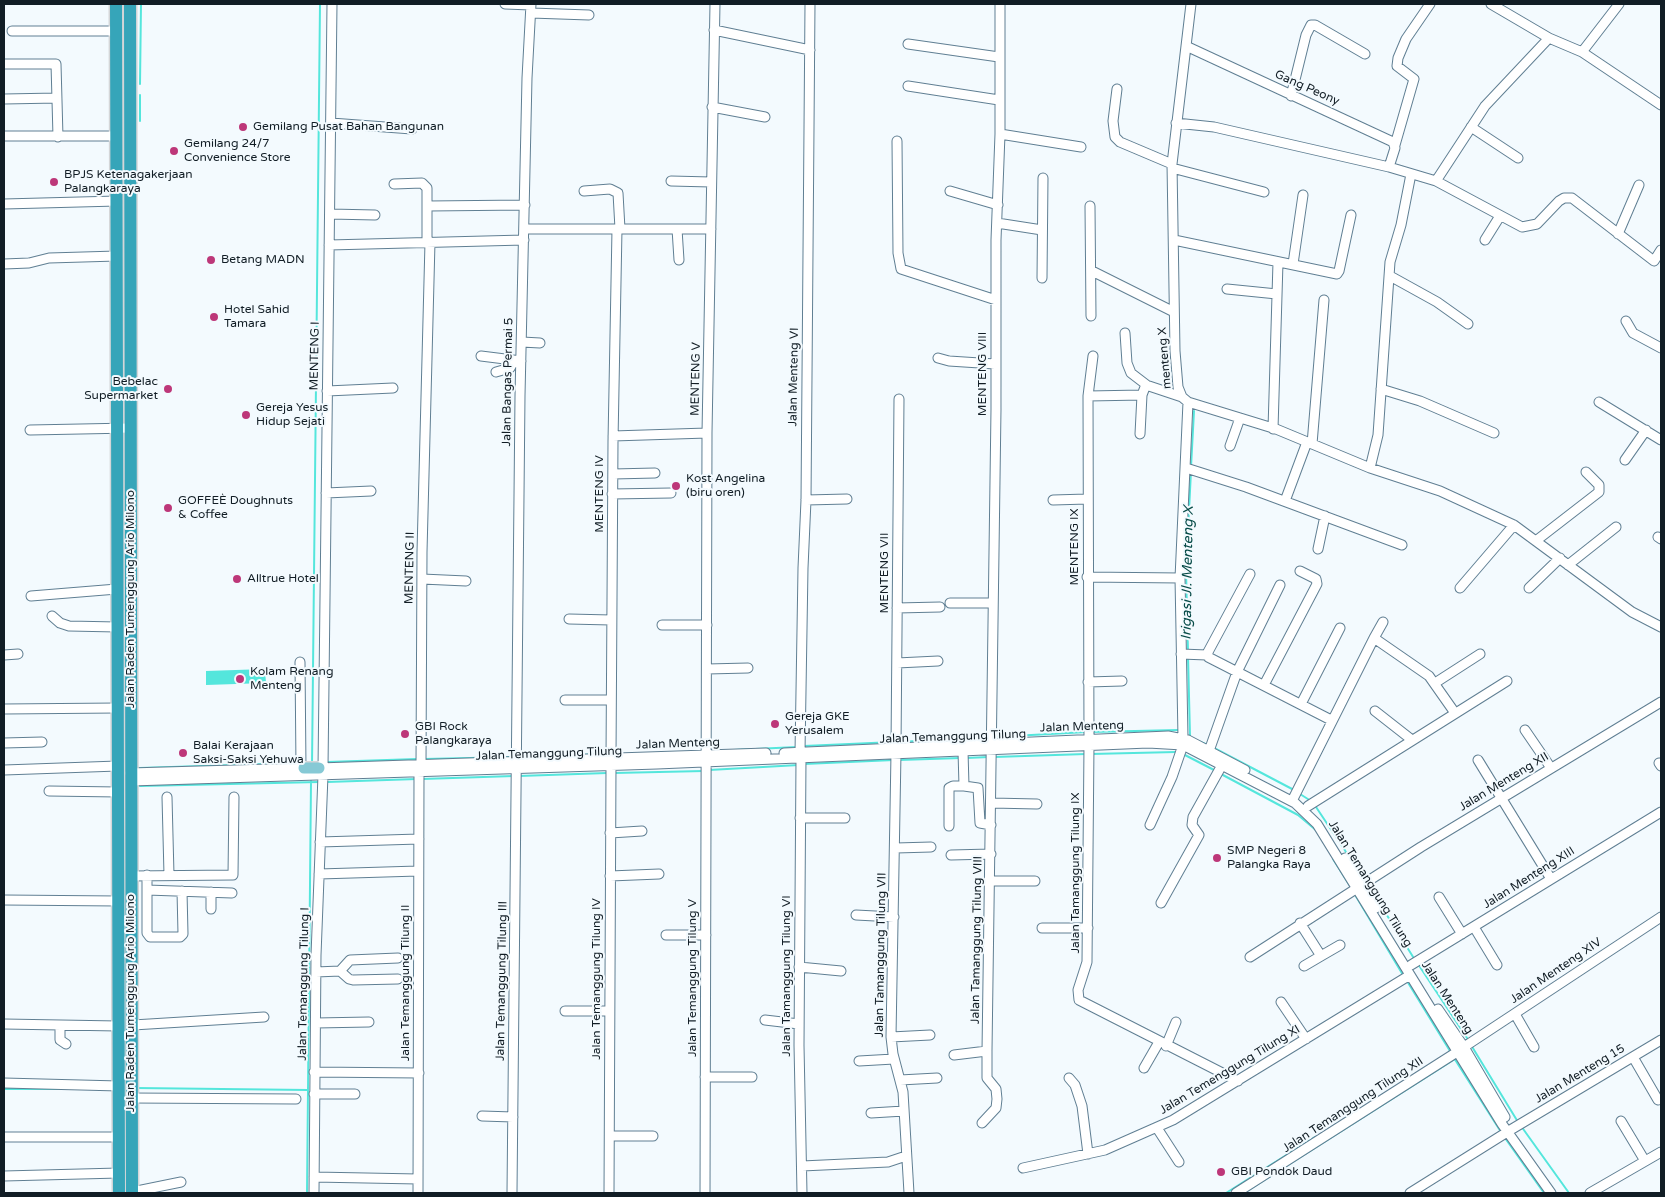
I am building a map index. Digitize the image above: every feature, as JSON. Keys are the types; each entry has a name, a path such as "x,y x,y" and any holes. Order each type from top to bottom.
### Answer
{"highway":[{"name":"Jalan Raden Tumenggung Ario Milono","path":"116,4 117,256 125,428 117,589 117,627 122,704 131,777 124,859 118,901 118,1026 125,1092 128,1193"},
{"name":"Jalan Raden Tumenggung Ario Milono","path":"125,1092 133,1025 131,876 124,859 118,792 118,766 122,704 130,4"},
{"name":"Jalan Raden Tumenggung Ario Milono","path":"125,1112 119,1137 119,1173 128,1193"}],"main road":[{"name":"Jalan Temanggung Tilung","path":"303,771 321,772"}],"street":[{"name":"MENTENG I","path":"321,772 332,4"},
{"path":"504,4 589,15"},
{"name":"MENTENG V","path":"706,759 710,229 715,4"},
{"name":"Jalan Menteng VI","path":"800,755 802,568 806,500 810,4"},
{"name":"MENTENG VIII","path":"992,747 1000,4"},
{"name":"menteng X","path":"1183,741 1180,578 1186,468 1185,400 1178,387 1175,352 1172,166 1191,4"},
{"path":"1389,167 1414,78 1397,66 1398,58 1406,39 1430,4"},
{"path":"1491,4 1550,38 1582,52 1661,105"},
{"path":"1582,52 1619,4"},
{"name":"Jalan Bangas Permai 5","path":"516,765 517,361 522,342 531,7"},
{"path":"1291,96 1306,35 1311,25 1315,25 1365,54"},
{"path":"12,31 116,30"},
{"path":"714,30 810,50"},
{"path":"1436,182 1485,106 1550,38"},
{"path":"908,44 999,57"},
{"name":"Gang Peony","path":"1186,46 1291,96 1373,132 1395,145"},
{"path":"4,64 56,64 58,137"},
{"path":"908,86 999,100"},
{"path":"1116,89 1113,121 1115,137 1120,142 1172,166 1264,192"},
{"path":"4,99 57,98"},
{"path":"712,107 765,117"},
{"path":"331,123 412,129"},
{"path":"1176,123 1214,127 1389,167 1436,182 1522,227 1532,227 1559,201 1569,198 1658,263 1661,250"},
{"path":"1470,127 1518,158"},
{"path":"1000,134 1081,147"},
{"path":"4,136 117,136"},
{"path":"897,141 900,269 996,300"},
{"path":"1370,468 1378,435 1392,251 1401,225 1411,175"},
{"path":"1042,278 1043,178"},
{"path":"671,181 712,182"},
{"name":"MENTENG II","path":"394,184 425,185 428,206 420,768"},
{"path":"1618,234 1639,185"},
{"name":"MENTENG IV","path":"584,191 610,189 618,192 619,229 612,494 611,762"},
{"path":"950,191 998,205"},
{"path":"1293,264 1302,195"},
{"path":"4,204 117,201"},
{"path":"428,206 525,205"},
{"path":"1090,206 1091,316"},
{"path":"330,214 375,215"},
{"path":"1174,240 1334,274 1338,273 1352,215"},
{"path":"1485,240 1500,216"},
{"path":"997,223 1042,230"},
{"path":"524,229 710,229"},
{"path":"678,229 679,260"},
{"path":"329,245 524,240"},
{"path":"4,264 29,263 48,258 117,256"},
{"path":"1273,429 1278,262"},
{"path":"1092,271 1174,312"},
{"path":"1390,276 1436,302 1468,324"},
{"path":"1226,289 1277,294"},
{"path":"1285,501 1309,443 1324,300"},
{"path":"1626,321 1633,334 1661,348"},
{"path":"1125,333 1127,363 1131,373 1148,386 1273,429 1370,468 1440,490 1514,525 1537,540 1632,612 1661,627"},
{"path":"522,342 540,343"},
{"path":"481,356 517,361"},
{"name":"MENTENG IX","path":"1089,742 1088,396 1093,356"},
{"path":"938,358 949,361 996,364"},
{"path":"496,372 510,368 517,361"},
{"path":"1140,434 1142,395 1148,386"},
{"path":"327,391 393,388"},
{"path":"1381,389 1420,401 1494,433"},
{"path":"1088,396 1142,395"},
{"name":"MENTENG VII","path":"896,750 898,399"},
{"path":"1599,402 1661,440"},
{"path":"1230,446 1240,418"},
{"path":"30,430 125,428"},
{"path":"1625,460 1646,430"},
{"path":"613,436 708,433"},
{"path":"1186,468 1285,501 1402,545"},
{"path":"1537,540 1599,492 1599,485 1586,472"},
{"path":"613,474 655,473"},
{"path":"326,493 371,491"},
{"path":"612,494 671,493"},
{"path":"806,500 847,499"},
{"path":"1053,500 1087,499"},
{"path":"1318,550 1325,516"},
{"path":"1460,588 1514,525"},
{"path":"1529,588 1564,561 1616,527"},
{"path":"1264,685 1317,584 1316,579 1300,571"},
{"path":"1207,655 1250,574"},
{"path":"1088,577 1180,578"},
{"path":"422,579 466,581"},
{"path":"1209,751 1237,672 1280,586"},
{"path":"31,596 117,589"},
{"path":"950,603 993,603"},
{"path":"897,608 940,607"},
{"path":"52,616 60,623 69,626 117,627"},
{"path":"569,619 611,620"},
{"path":"1294,797 1383,622"},
{"path":"662,625 707,625"},
{"path":"1301,704 1340,628"},
{"path":"1374,638 1423,671 1435,683 1456,713"},
{"path":"4,655 18,654"},
{"path":"1181,654 1207,655 1208,658 1332,720"},
{"path":"1435,683 1480,654"},
{"path":"300,662 303,771"},
{"path":"897,662 938,662"},
{"path":"707,670 748,668"},
{"path":"1088,682 1122,681"},
{"path":"1308,806 1507,681"},
{"path":"565,700 610,700"},
{"name":"Jalan Menteng XII","path":"1250,957 1359,886 1661,702"},
{"path":"4,709 122,704"},
{"path":"1375,711 1412,740"},
{"path":"1525,730 1551,768"},
{"path":"1150,825 1172,777 1183,741 1209,751 1308,806 1325,826 1359,886"},
{"name":"Jalan Temanggung Tilung","path":"321,772 706,759 896,750 963,751 992,747 1089,742 1183,741 1222,765 1291,801 1307,812 1359,886 1551,1193"},
{"path":"4,743 42,742"},
{"name":"Jalan Tamanggung Tilung IX","path":"1089,742 1088,962 1078,990 1079,1000 1162,1044 1238,1081"},
{"path":"896,750 992,747"},
{"name":"Jalan Tamanggung Tilung VIII","path":"982,1123 996,1108 997,1099 996,1089 988,1078 987,1051 992,747"},
{"name":"Jalan Tamanggung Tilung VII","path":"896,750 896,848 891,1037 904,1111 909,1193"},
{"path":"963,751 964,786"},
{"name":"Jalan Tamanggung Tilung VI","path":"800,755 799,1024 802,1193"},
{"name":"Jalan Temanggung Tilung V","path":"705,1193 706,759"},
{"path":"1478,760 1551,879"},
{"name":"Jalan Temanggung Tilung IV","path":"609,1193 611,762"},
{"name":"Jalan Temanggung Tilung III","path":"512,1193 516,765"},
{"path":"1160,903 1199,835 1192,825 1193,818 1222,765"},
{"path":"4,770 118,766"},
{"name":"Jalan Temanggung Tilung II","path":"418,1193 420,1072 418,871 420,768"},
{"name":"Jalan Temanggung Tilung","path":"131,777 303,771"},
{"name":"Jalan Temanggung Tilung I","path":"314,1193 314,1072 321,772"},
{"path":"949,826 949,788 953,786 978,788 980,823 991,825"},
{"path":"49,791 118,792"},
{"path":"167,797 169,875"},
{"path":"131,876 225,877 233,875 234,797"},
{"path":"992,803 1037,804"},
{"name":"Jalan Menteng XIII","path":"1410,970 1462,934 1661,812"},
{"path":"800,818 845,818"},
{"path":"610,833 642,831"},
{"path":"320,842 419,839"},
{"path":"896,848 931,847"},
{"path":"950,855 991,854"},
{"path":"319,874 418,871"},
{"path":"610,876 659,874"},
{"path":"147,875 147,933 150,937 180,936 182,934 182,891"},
{"path":"990,881 1035,881"},
{"path":"147,890 232,893"},
{"path":"211,892 211,909"},
{"path":"1439,897 1462,934"},
{"path":"4,900 118,901"},
{"path":"856,915 894,917"},
{"path":"131,918 147,916"},
{"name":"Jalan Menteng XIV","path":"1460,1049 1661,916"},
{"path":"1300,923 1321,956"},
{"path":"1474,927 1498,965"},
{"path":"1042,928 1088,928"},
{"path":"666,936 706,935"},
{"path":"1304,966 1340,945"},
{"path":"340,971 350,960 398,958"},
{"path":"799,967 842,970"},
{"name":"Jalan Temenggung Tilung XI","path":"1023,1168 1113,1147 1156,1128 1306,1039 1410,970"},
{"path":"316,972 340,971 353,980 398,979"},
{"path":"1281,1002 1306,1039"},
{"path":"565,1011 610,1011"},
{"path":"1515,1014 1534,1047"},
{"path":"133,1025 264,1017"},
{"path":"765,1020 799,1024"},
{"path":"316,1023 369,1022"},
{"path":"1144,1068 1176,1022"},
{"path":"4,1024 118,1026"},
{"path":"60,1025 60,1040 66,1044"},
{"path":"891,1037 930,1034"},
{"name":"Jalan Menteng 15","path":"1410,1193 1510,1130 1661,1040"},
{"name":"Jalan Temanggung Tilung XII","path":"1236,1193 1460,1049"},
{"path":"954,1055 987,1051"},
{"path":"1634,1057 1658,1100"},
{"path":"859,1061 894,1059"},
{"path":"314,1072 420,1072"},
{"path":"705,1077 752,1077"},
{"path":"900,1080 937,1078"},
{"path":"1069,1078 1075,1085 1082,1106 1088,1154"},
{"path":"4,1083 125,1092 296,1100"},
{"path":"314,1094 355,1094"},
{"path":"871,1113 904,1111"},
{"path":"482,1116 513,1117"},
{"path":"1621,1121 1645,1161"},
{"path":"1156,1128 1178,1162"},
{"path":"1510,1130 1558,1193"},
{"path":"610,1136 653,1136"},
{"path":"4,1137 119,1137"},
{"path":"1590,1193 1661,1152"},
{"path":"802,1166 888,1162 906,1156"},
{"path":"4,1176 119,1173"},
{"path":"314,1177 418,1179"},
{"path":"128,1193 181,1182"},
{"path":"1424,1184 1430,1193"}],"water":[{"path":"265,669 266,683 206,685 206,671"}],"waterway":[{"path":"140,84 141,4"},
{"path":"312,764 320,4"},
{"path":"140,95 140,121"},
{"name":"Irigasi Jl. Menteng X","path":"1191,467 1194,411"},
{"name":"Irigasi Jl. Menteng X","path":"1188,652 1186,570 1191,471"},
{"name":"Irigasi Jl. Menteng X","path":"1188,656 1190,736"},
{"path":"1091,732 1179,730"},
{"path":"994,737 1087,732"},
{"path":"899,742 989,737"},
{"path":"1198,741 1208,745"},
{"path":"804,746 894,742"},
{"path":"734,750 797,747"},
{"path":"1214,748 1294,790"},
{"path":"1091,754 1176,752"},
{"path":"519,757 607,754"},
{"path":"994,757 1086,754"},
{"path":"1183,754 1214,770"},
{"path":"424,759 515,757"},
{"path":"966,758 989,757"},
{"path":"899,760 961,758"},
{"path":"327,762 417,759"},
{"path":"804,764 894,760"},
{"path":"140,768 297,763"},
{"path":"709,770 799,765"},
{"path":"614,773 704,771"},
{"path":"519,776 607,773"},
{"path":"1221,774 1298,815 1317,831"},
{"path":"422,779 514,776"},
{"path":"327,782 417,779"},
{"path":"307,1193 311,781"},
{"path":"140,786 319,782"},
{"path":"1300,794 1311,801"},
{"path":"1314,804 1364,879"},
{"path":"1333,859 1352,889"},
{"path":"1368,885 1415,960"},
{"path":"1354,893 1403,975"},
{"path":"1418,964 1469,1041"},
{"path":"1407,981 1450,1051"},
{"path":"1471,1045 1518,1122"},
{"path":"1454,1058 1501,1132"},
{"path":"1244,1193 1455,1059"},
{"path":"136,1088 308,1090"},
{"path":"4,1089 64,1089"},
{"path":"1521,1126 1569,1193"},
{"path":"1226,1193 1315,1137"},
{"path":"1505,1138 1544,1193"}],"place":[{"name":"Gemilang Pusat Bahan Bangunan","path":"243,127"},
{"name":"Gemilang 24/7 Convenience Store","path":"174,151"},
{"name":"BPJS Ketenagakerjaan Palangkaraya","path":"54,182"},
{"name":"Betang MADN","path":"211,260"},
{"name":"Hotel Sahid Tamara","path":"214,317"},
{"name":"Bebelac Supermarket","path":"168,389"},
{"name":"Gereja Yesus Hidup Sejati","path":"246,415"},
{"name":"Kost Angelina (biru oren)","path":"676,486"},
{"name":"GOFFEÈ Doughnuts & Coffee","path":"168,508"},
{"name":"Alltrue Hotel","path":"237,579"},
{"name":"Kolam Renang Menteng","path":"240,679"},
{"name":"Gereja GKE Yerusalem","path":"775,724"},
{"name":"GBI Rock Palangkaraya","path":"405,734"},
{"name":"Balai Kerajaan Saksi-Saksi Yehuwa","path":"183,753"},
{"name":"SMP Negeri 8 Palangka Raya","path":"1217,858"},
{"name":"GBI Pondok Daud","path":"1221,1172"}]}
